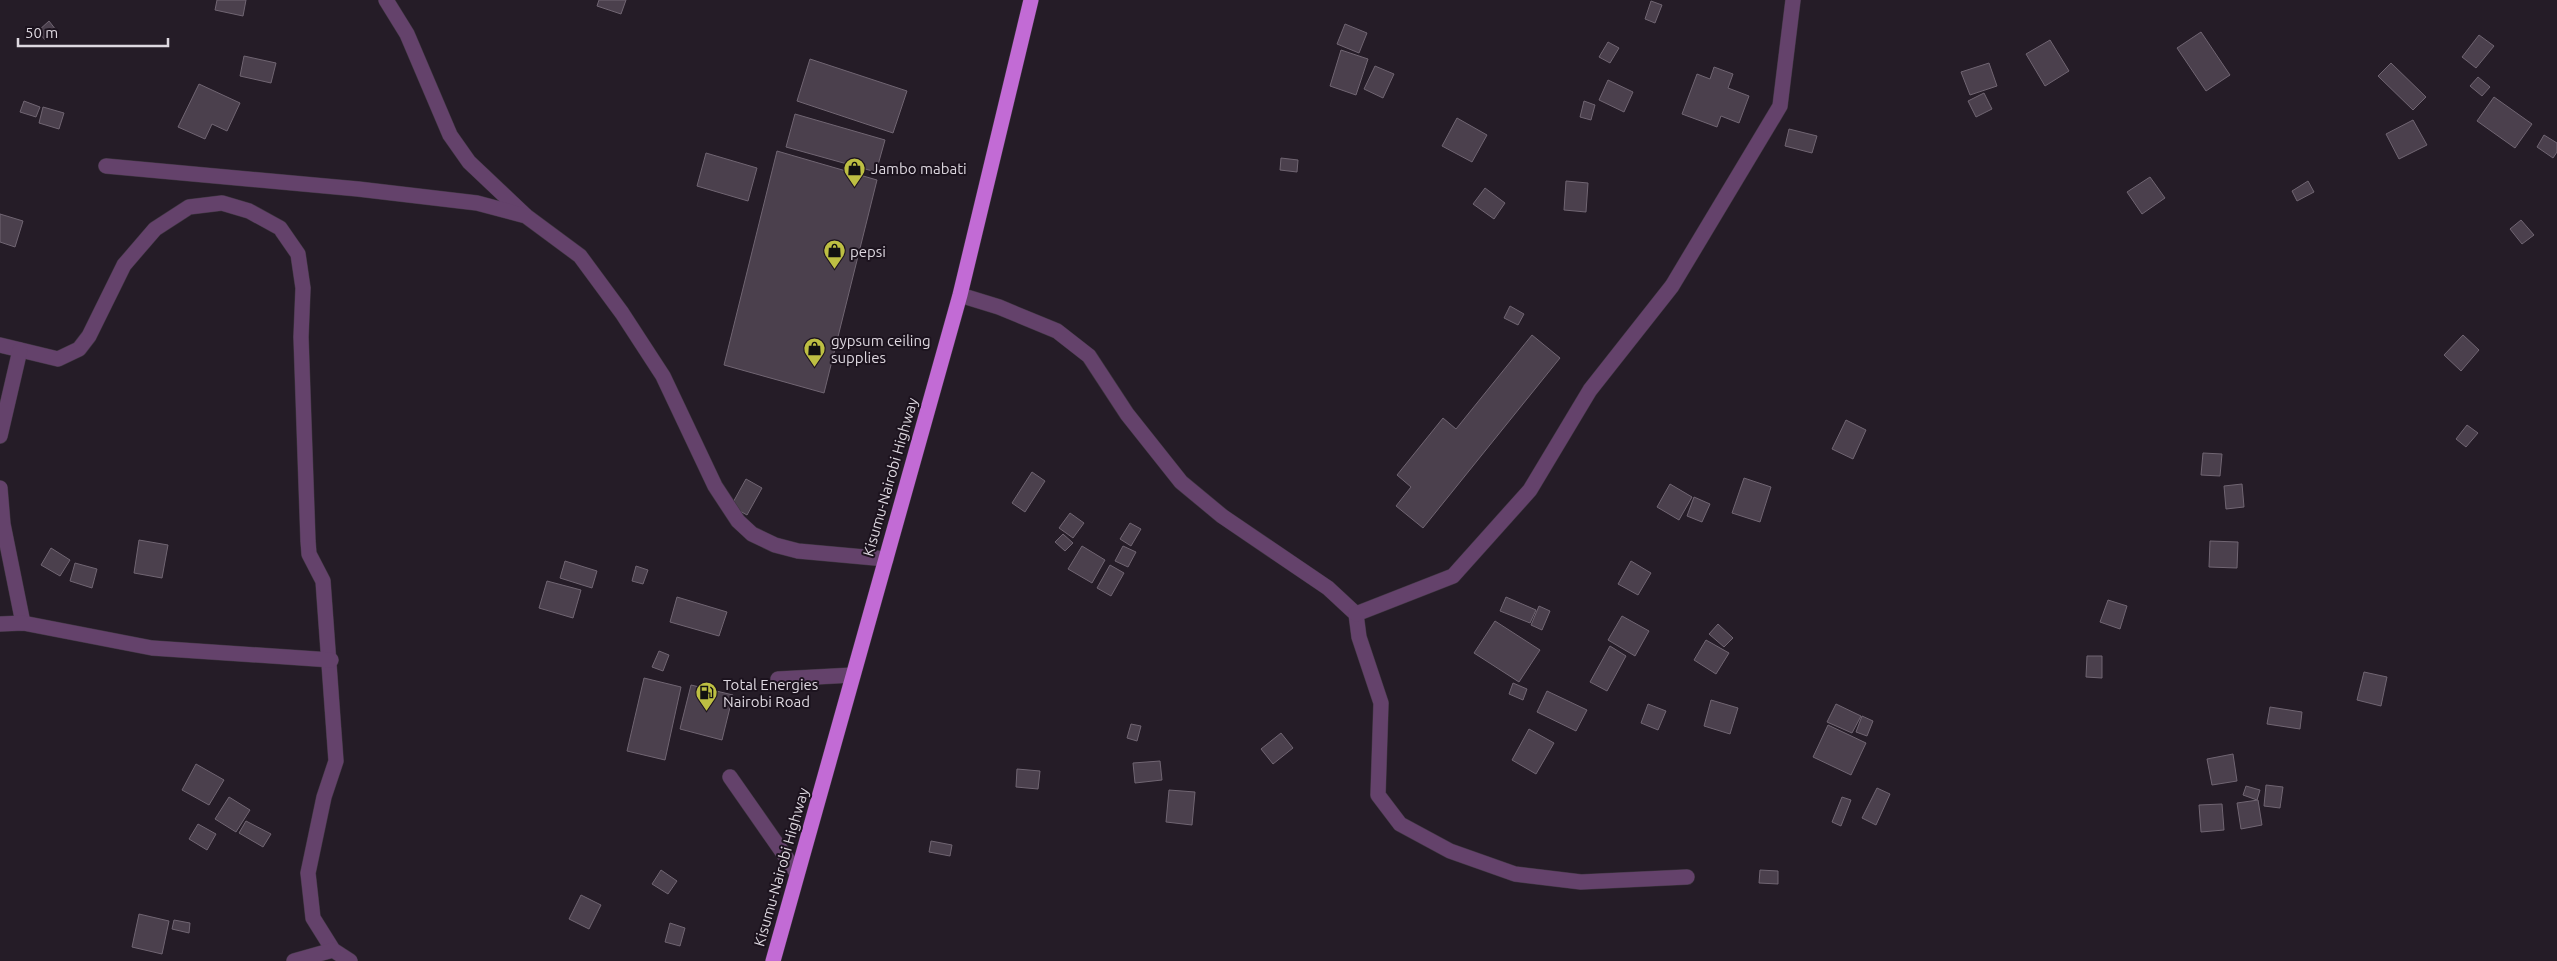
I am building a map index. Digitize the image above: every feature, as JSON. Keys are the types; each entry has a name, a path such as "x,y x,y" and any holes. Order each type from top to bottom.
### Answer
{"highway":[{"name":"Kisumu-Nairobi Highway","path":"772,961 960,295 1031,0"}],"street":[{"path":"386,0 407,34 450,135 469,162 526,216 580,256 622,313 663,376 715,486 738,521 752,534 775,545 790,549 886,559"},
{"path":"1356,614 1452,576 1530,490 1590,390 1672,286 1780,106 1793,0"},
{"path":"106,166 358,189 477,203 526,216"},
{"path":"0,345 58,359 80,349 90,336 124,265 155,229 188,207 222,203 249,211 280,228 298,254 303,288 301,337 309,554 323,581 331,660 336,761 324,797 308,873 313,918 333,950 350,961"},
{"path":"960,295 999,307 1057,331 1089,356 1127,414 1181,482 1222,516 1328,588 1356,614 1359,637 1381,703 1378,795 1400,824 1450,852 1514,874 1582,882 1687,877"},
{"path":"0,436 20,350"},
{"path":"0,488 3,524 23,623"},
{"path":"0,624 23,623 152,648 331,660"},
{"path":"778,679 853,675"},
{"path":"730,777 797,873"},
{"path":"294,961 333,950"}],"building":[{"path":"217,0 246,0 243,16 215,10"},
{"path":"599,0 626,0 621,14 597,6"},
{"path":"1651,1 1662,5 1655,23 1645,19"},
{"path":"49,21 56,30 45,40 38,31"},
{"path":"1345,24 1367,33 1359,53 1337,44"},
{"path":"2201,32 2230,75 2206,91 2177,48"},
{"path":"2479,35 2494,46 2476,68 2462,57"},
{"path":"2050,40 2069,71 2045,86 2026,54"},
{"path":"1608,42 1619,48 1610,63 1599,57"},
{"path":"1341,50 1368,59 1356,95 1330,86"},
{"path":"244,56 276,63 271,83 240,76"},
{"path":"810,59 907,91 893,133 797,101"},
{"path":"1989,63 1997,86 1970,95 1961,72"},
{"path":"2391,63 2426,97 2413,110 2378,76"},
{"path":"1375,66 1394,74 1383,98 1364,89"},
{"path":"1714,67 1733,74 1728,88 1749,96 1739,123 1721,116 1717,127 1682,114 1697,74 1710,79"},
{"path":"2478,77 2490,87 2482,96 2470,86"},
{"path":"1608,80 1633,92 1624,112 1599,100"},
{"path":"199,84 240,103 227,131 212,124 205,139 178,127"},
{"path":"1984,93 1992,109 1976,117 1968,101"},
{"path":"2494,97 2532,124 2515,148 2477,121"},
{"path":"24,101 40,107 36,117 20,112"},
{"path":"1584,101 1595,105 1591,120 1580,117"},
{"path":"43,107 64,113 59,129 39,123"},
{"path":"795,114 885,140 876,172 786,147"},
{"path":"1457,118 1487,135 1472,162 1442,146"},
{"path":"2413,120 2427,145 2399,159 2386,134"},
{"path":"1789,129 1817,136 1812,153 1785,146"},
{"path":"2544,135 2557,143 2557,152 2553,158 2537,147"},
{"path":"777,151 877,180 824,393 724,365"},
{"path":"706,153 757,168 748,201 697,186"},
{"path":"1281,158 1298,160 1297,172 1280,170"},
{"path":"2150,177 2165,198 2142,214 2127,192"},
{"path":"1566,181 1588,183 1586,212 1564,210"},
{"path":"2308,181 2314,192 2297,201 2292,191"},
{"path":"1485,188 1505,203 1494,219 1473,204"},
{"path":"0,214 23,221 15,247 0,242"},
{"path":"2521,220 2534,235 2522,244 2510,229"},
{"path":"1510,306 1524,314 1518,325 1504,318"},
{"path":"1532,335 1560,358 1423,528 1396,506 1411,487 1397,475 1443,418 1456,429"},
{"path":"2463,335 2479,350 2461,371 2444,355"},
{"path":"1846,420 1866,430 1853,459 1832,449"},
{"path":"2467,425 2478,433 2466,447 2456,439"},
{"path":"2203,453 2222,454 2220,476 2201,475"},
{"path":"1032,472 1045,481 1025,512 1012,503"},
{"path":"1744,478 1771,487 1760,522 1732,513"},
{"path":"746,479 762,488 747,515 731,506"},
{"path":"1670,484 1692,497 1679,520 1657,507"},
{"path":"2242,484 2244,507 2226,509 2224,486"},
{"path":"1694,497 1710,504 1702,522 1687,516"},
{"path":"1070,513 1084,523 1073,538 1059,528"},
{"path":"1130,523 1141,529 1131,546 1120,539"},
{"path":"1063,534 1073,543 1065,551 1055,542"},
{"path":"139,540 168,545 162,578 134,573"},
{"path":"2210,541 2238,542 2237,568 2209,567"},
{"path":"1082,546 1105,560 1092,583 1068,569"},
{"path":"1123,546 1136,552 1128,567 1115,561"},
{"path":"51,548 70,560 60,576 41,565"},
{"path":"565,561 597,571 592,588 560,578"},
{"path":"1631,561 1651,573 1638,595 1618,584"},
{"path":"75,563 97,569 92,588 70,581"},
{"path":"1110,565 1124,573 1111,596 1097,588"},
{"path":"636,566 648,570 643,584 632,581"},
{"path":"547,581 581,590 573,618 539,608"},
{"path":"677,597 727,612 719,636 670,622"},
{"path":"1506,597 1536,610 1530,623 1500,611"},
{"path":"2108,600 2127,606 2120,629 2100,622"},
{"path":"1539,606 1550,611 1542,630 1531,625"},
{"path":"1622,616 1649,631 1635,656 1608,640"},
{"path":"1495,621 1540,650 1519,682 1474,653"},
{"path":"1718,624 1733,638 1724,647 1709,634"},
{"path":"1706,640 1729,653 1716,674 1694,660"},
{"path":"1610,646 1626,656 1607,691 1590,682"},
{"path":"659,651 669,655 663,671 652,667"},
{"path":"2087,656 2102,656 2102,678 2086,677"},
{"path":"2364,672 2387,677 2381,706 2357,700"},
{"path":"644,678 681,687 665,760 627,751"},
{"path":"1513,683 1527,689 1523,700 1509,694"},
{"name":"Total Energies Nairobi Road","path":"691,685 733,695 722,740 680,729"},
{"path":"1547,691 1587,710 1576,731 1537,712"},
{"path":"1711,700 1738,708 1730,734 1704,726"},
{"path":"1648,704 1666,711 1658,730 1641,723"},
{"path":"1836,704 1861,716 1852,733 1827,722"},
{"path":"2270,707 2302,712 2300,729 2267,724"},
{"path":"1862,716 1873,721 1867,736 1856,732"},
{"path":"1131,724 1141,726 1137,741 1127,738"},
{"path":"1828,725 1866,743 1851,775 1813,757"},
{"path":"1529,729 1554,743 1536,774 1512,760"},
{"path":"1281,733 1293,748 1273,764 1261,749"},
{"path":"2233,754 2237,781 2212,785 2207,759"},
{"path":"1160,761 1162,780 1135,783 1133,763"},
{"path":"196,764 224,780 209,805 182,790"},
{"path":"1017,769 1040,771 1038,789 1016,787"},
{"path":"2266,785 2283,787 2280,808 2264,806"},
{"path":"2246,786 2260,790 2257,800 2243,795"},
{"path":"1877,788 1890,794 1876,825 1862,818"},
{"path":"1169,790 1195,792 1192,825 1166,822"},
{"path":"229,797 250,810 236,832 215,819"},
{"path":"1842,797 1851,800 1841,826 1832,822"},
{"path":"2258,800 2262,825 2241,829 2237,803"},
{"path":"2222,804 2224,830 2201,832 2199,805"},
{"path":"246,821 271,834 263,847 239,833"},
{"path":"198,824 216,834 207,850 189,839"},
{"path":"931,841 952,845 950,856 929,852"},
{"path":"661,870 677,881 668,894 652,884"},
{"path":"1760,870 1778,871 1778,884 1759,883"},
{"path":"581,895 601,905 589,929 569,919"},
{"path":"139,914 169,921 162,954 132,947"},
{"path":"174,920 190,923 189,933 172,929"},
{"path":"670,923 685,928 680,946 665,942"}],"place":[{"name":"Jambo mabati","path":"855,187"},
{"name":"pepsi","path":"834,270"},
{"name":"gypsum ceiling supplies","path":"815,368"},
{"name":"Total Energies Nairobi Road","path":"707,712"}]}
